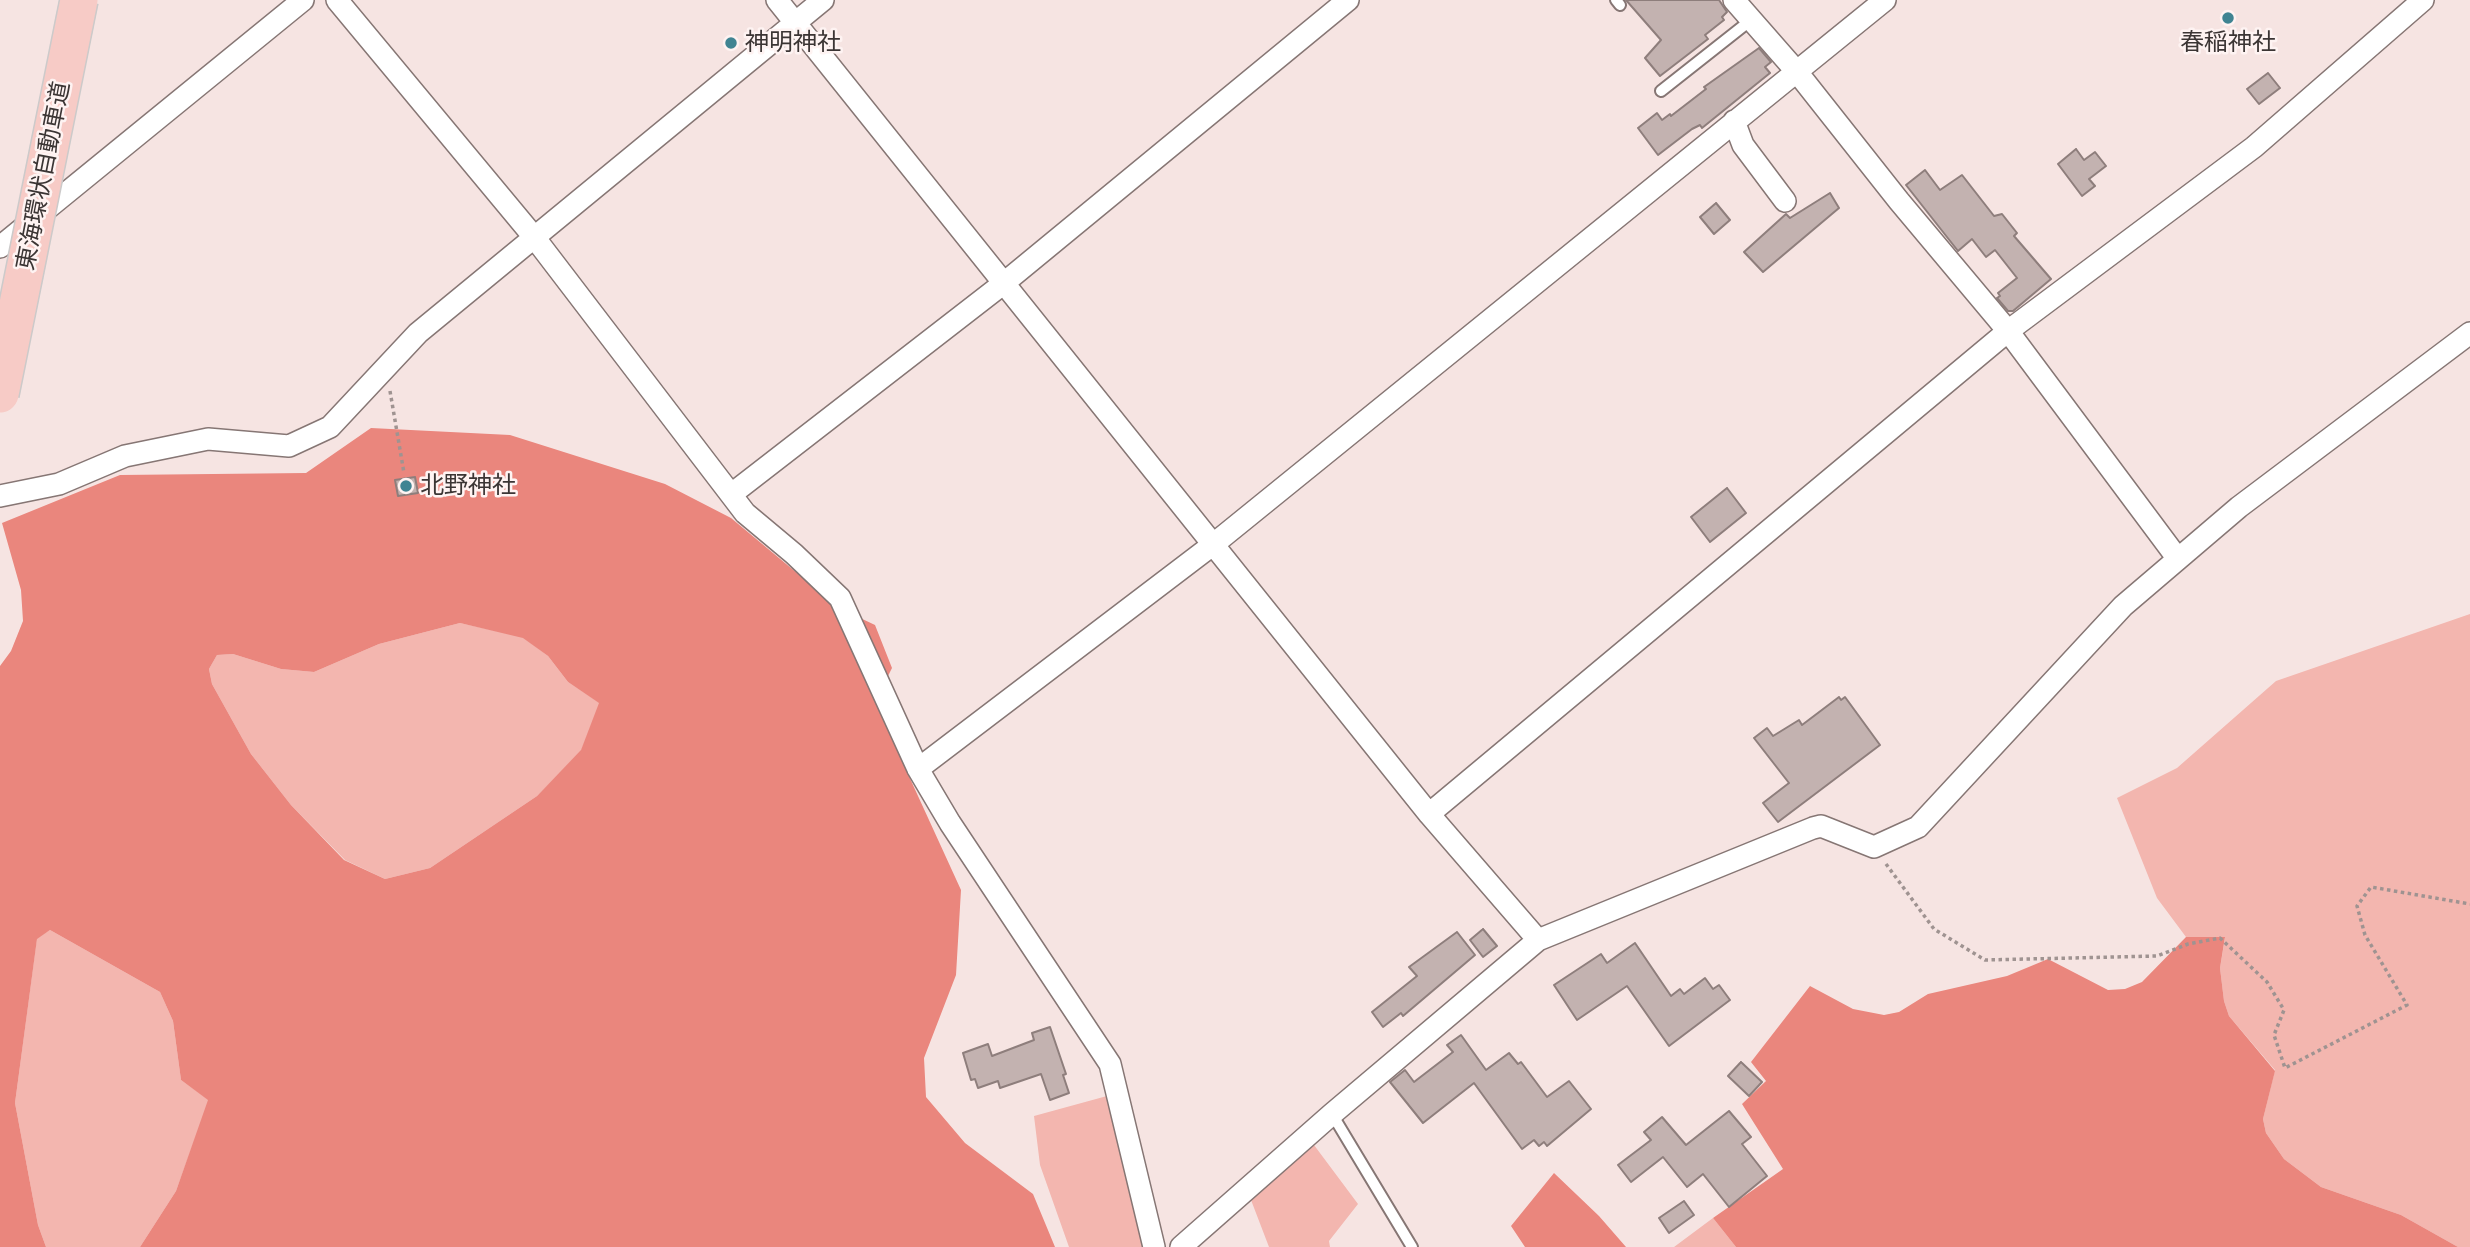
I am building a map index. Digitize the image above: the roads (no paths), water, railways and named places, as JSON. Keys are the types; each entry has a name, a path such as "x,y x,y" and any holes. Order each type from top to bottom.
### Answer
{"highway":[{"name":"東海環状自動車道","path":"0,394 79,0"}],"street":[{"path":"0,247 303,0"},
{"path":"337,0 534,237 746,513 840,598 918,769 950,823 1110,1064 1154,1247"},
{"path":"777,0 1215,543 1429,814 1538,940"},
{"path":"0,496 59,484 125,456 208,439 289,446 330,427 418,333 823,0"},
{"path":"733,494 1004,283 1348,0"},
{"path":"1734,0 1797,72 1899,201 2008,331 2178,559"},
{"path":"918,769 1215,543 1885,0"},
{"path":"1429,814 2008,331 2253,147 2423,0"},
{"path":"1734,121 1742,145 1785,201"},
{"path":"1181,1247 1332,1114 1538,940 1821,826 1874,847 1918,827 2123,606 2239,506 2470,334"}],"lane":[{"path":"1661,91 1751,20"},
{"path":"1332,1114 1412,1247"}],"place":[{"name":"春稲神社","path":"2228,18"},
{"name":"神明神社","path":"731,43"},
{"name":"北野神社","path":"406,486"}]}
